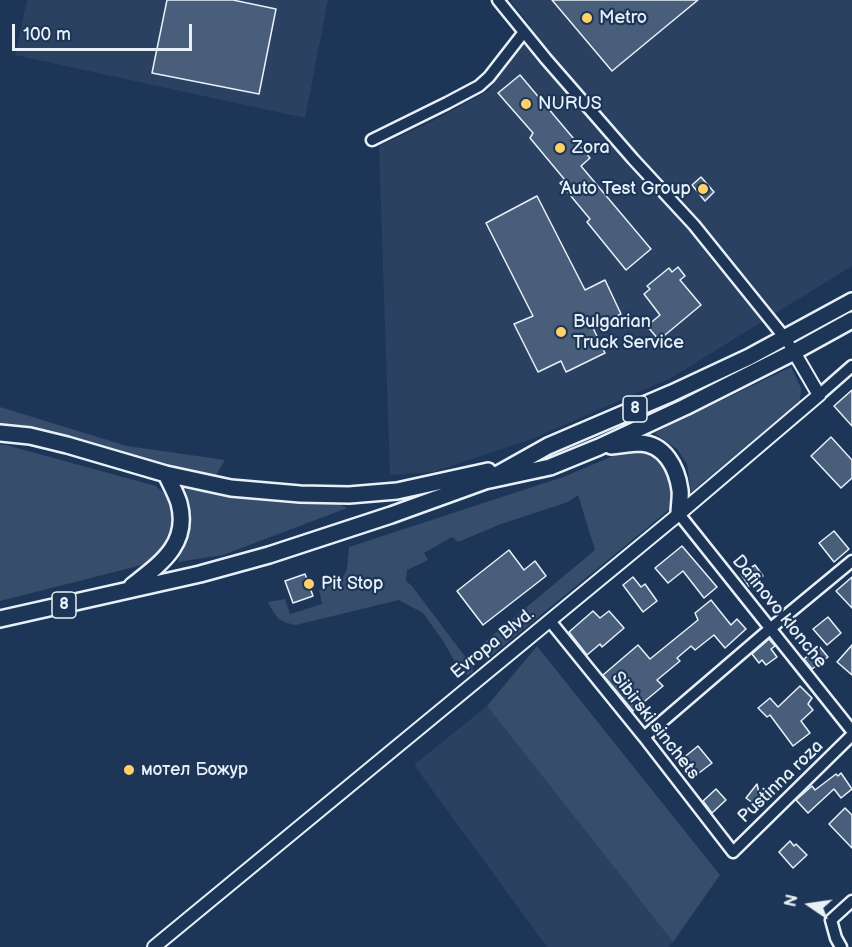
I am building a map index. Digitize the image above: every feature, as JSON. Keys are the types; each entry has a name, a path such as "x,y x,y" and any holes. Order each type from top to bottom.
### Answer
{"main road":[{"name":"8","path":"485,481 548,446 749,357 852,301"},
{"name":"8","path":"0,619 200,574 269,555 392,515 485,481 550,467 695,402 852,320"},
{"path":"0,433 30,436 68,445 166,474 231,488 300,494 349,495 414,488 512,466"},
{"path":"599,447 641,443 656,447 668,456 680,491 679,514"},
{"path":"128,590 159,565 169,554 179,535 181,513 166,474"}],"street":[{"path":"498,0 633,159 694,225 785,338 819,395"},
{"path":"372,140 479,86 489,77 524,32"},
{"name":"Evropa Blvd.","path":"154,947 679,514 852,366"},
{"name":"Dafinovo klonche","path":"679,514 852,731"},
{"path":"644,737 852,561"},
{"name":"Sibirski sinchets","path":"550,621 733,852"},
{"name":"Pustinna roza","path":"733,852 852,735"},
{"path":"841,947 831,920 852,901"}],"shaded area":[{"path":"27,0 328,0 305,118 15,55"},
{"path":"510,0 852,0 852,266 671,378 532,439 433,472 390,475 379,146 433,121 488,91 531,26"},
{"path":"791,367 801,388 800,401 691,492 687,464 677,449 654,433"},
{"path":"0,407 127,446 225,460 215,477 197,475 58,436 0,424"},
{"path":"0,445 156,486 167,496 171,511 168,544 150,563 0,601"},
{"path":"629,449 649,452 665,466 672,484 670,509 486,660 480,646 595,550 578,495 568,502 501,524 458,542 452,537 424,553 428,560 407,570 406,581 472,666 473,672 468,675 462,674 423,613 399,600 296,625 278,618 268,602 285,599 290,614 322,604 319,590 341,581 347,569 349,547 566,476"},
{"path":"186,489 283,503 329,503 347,508 223,555 178,562 187,508"},
{"path":"537,646 720,875 673,942 487,706"},
{"path":"487,706 673,942 669,947 547,947 414,765"}],"building":[{"path":"167,0 233,0 276,9 259,94 152,73"},
{"path":"552,0 698,0 612,71"},
{"path":"520,75 590,158 581,166 651,249 626,270 587,222 590,219 560,183 565,180 530,138 533,133 498,93"},
{"name":"Auto Test Group","path":"701,177 714,192 705,201 692,185"},
{"path":"537,196 585,290 605,280 621,314 593,328 605,353 566,372 561,361 538,372 514,324 533,316 486,223"},
{"path":"678,267 685,276 680,280 701,305 659,340 647,326 660,315 644,294 650,289 647,286 669,268 672,272"},
{"path":"852,390 852,426 834,406"},
{"path":"831,437 852,460 852,478 841,488 811,456"},
{"path":"834,531 849,549 834,562 819,543"},
{"path":"682,546 717,587 704,598 683,571 668,583 655,568"},
{"path":"509,550 524,570 535,561 546,576 483,625 457,591"},
{"path":"755,565 763,576 749,586 741,574"},
{"path":"305,574 313,596 293,603 285,581"},
{"path":"633,577 641,587 645,584 657,601 643,612 623,585"},
{"path":"852,577 852,608 836,591"},
{"path":"711,600 731,625 737,619 746,629 725,648 714,635 695,650 691,646 677,658 680,661 657,680 663,686 633,711 603,675 638,645 650,659 698,620 695,613"},
{"path":"593,611 600,618 609,611 624,628 602,647 600,644 587,655 569,632"},
{"path":"828,617 841,633 827,645 813,629"},
{"path":"769,639 775,646 771,649 777,657 766,665 762,660 759,663 752,654"},
{"path":"852,645 852,675 837,662"},
{"path":"819,646 828,657 812,669 804,659"},
{"path":"800,686 812,698 808,704 813,710 801,721 810,733 793,746 770,715 767,717 758,708 770,698 778,707"},
{"path":"698,746 712,763 699,773 695,769 690,769 682,759"},
{"path":"841,773 852,789 841,798 834,789 808,813 796,800 812,786 815,790 836,774 838,776"},
{"path":"757,784 761,801 757,806 746,798"},
{"path":"716,789 726,800 712,813 703,801"},
{"path":"845,808 852,815 852,848 829,824"},
{"path":"790,841 807,855 793,868 779,852"}],"place":[{"name":"Metro","path":"587,18"},
{"name":"NURUS","path":"526,104"},
{"name":"Zora","path":"560,148"},
{"name":"Auto Test Group","path":"703,189"},
{"name":"Bulgarian Truck Service","path":"561,332"},
{"name":"Pit Stop","path":"309,584"},
{"name":"мотел Божур","path":"129,770"}]}
